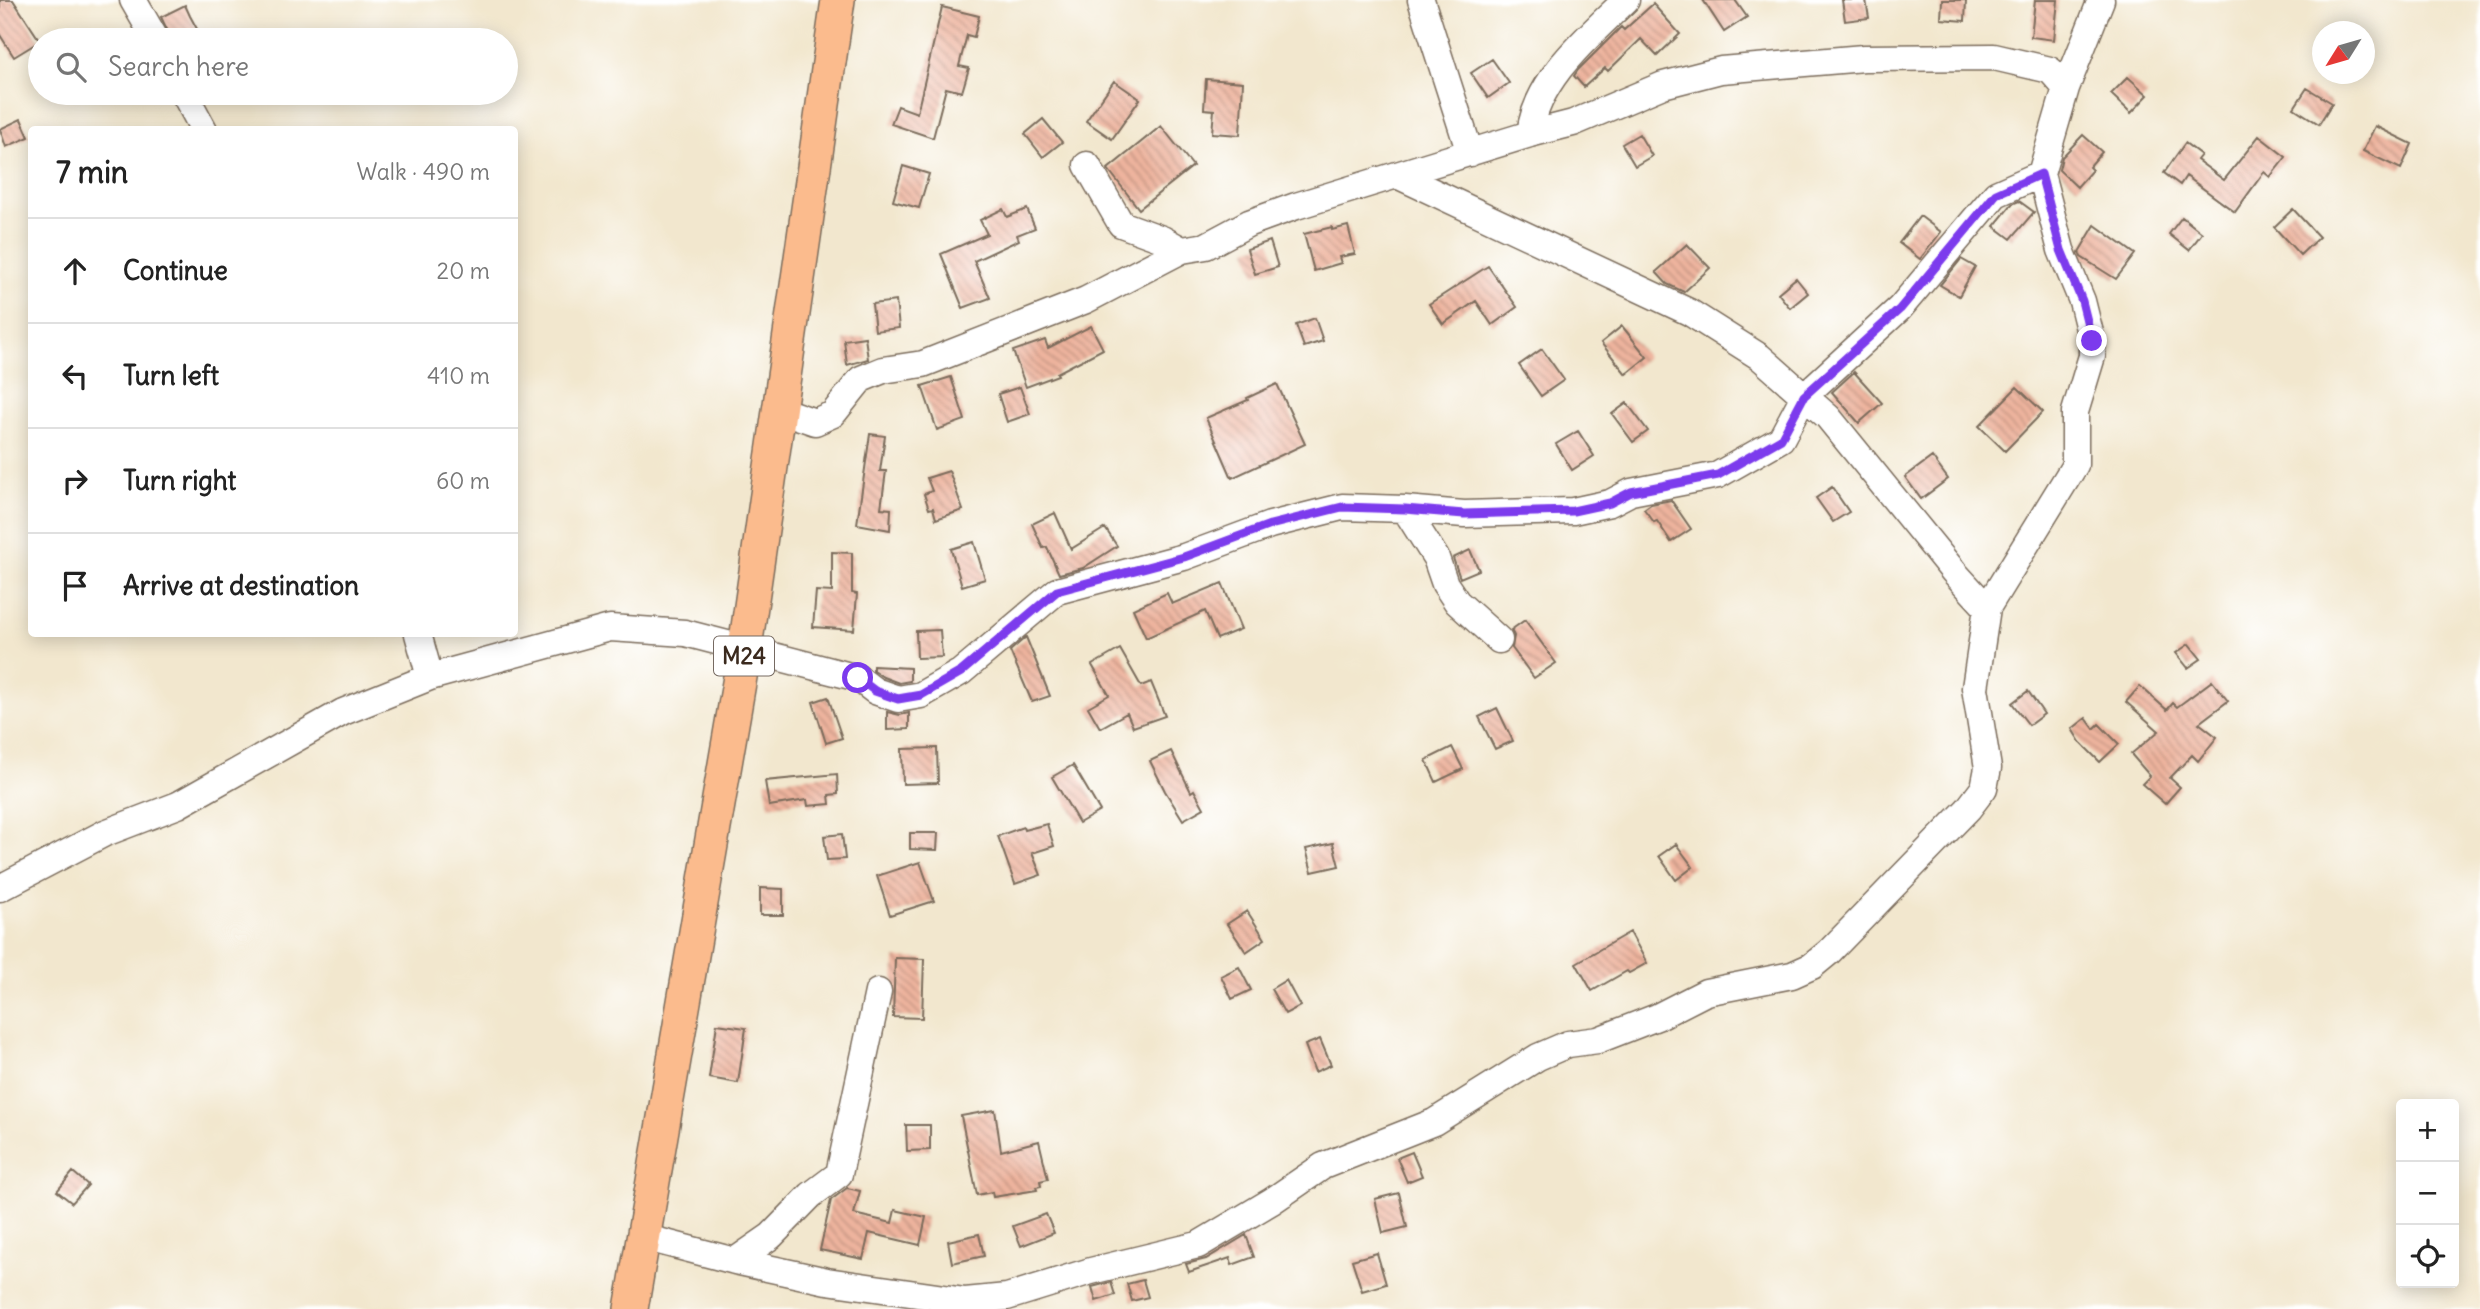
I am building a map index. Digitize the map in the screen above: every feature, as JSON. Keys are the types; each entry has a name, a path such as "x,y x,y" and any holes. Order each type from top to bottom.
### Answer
{"main road":[{"name":"M24","path":"631,1309 745,648 838,0"}],"street":[{"path":"134,0 149,28"},
{"path":"1421,0 1470,153"},
{"path":"1530,134 1531,119 1559,67 1626,0"},
{"path":"643,1237 827,1281 965,1301 1007,1297 1091,1271 1198,1245 1272,1201 1323,1166 1434,1122 1538,1057 1567,1044 1598,1040 1657,1017 1706,992 1792,975 1812,966 1829,952 1968,809 1984,788 1988,768 1975,688 1987,608 2075,465 2075,412 2092,356 2092,341 2082,301 2061,250 2041,174 2066,88 2101,0"},
{"path":"780,410 815,422 833,414 861,379 883,370 923,364 1086,300 1182,250 1206,246 1249,223 1397,175 1573,123 1663,85 1734,69 1864,58 1994,57 2050,70 2066,88"},
{"path":"190,105 202,126"},
{"path":"1087,165 1121,224 1162,239 1182,250"},
{"path":"0,888 105,833 178,805 343,712 430,677 610,628 685,632 858,678 875,691 898,699 921,695 961,672 1057,591 1184,557 1270,525 1342,507 1464,514 1573,511 1610,503 1631,492 1718,475 1781,439 1804,396 1900,309 1996,194 2041,174"},
{"path":"1397,175 1689,313 1760,356 1828,417 1954,572 1987,608"},
{"path":"1405,509 1436,558 1445,584 1457,602 1499,640"},
{"path":"419,637 430,677"},
{"path":"736,1261 771,1236 811,1195 839,1174 878,992"}],"building":[{"path":"0,0 13,0 31,28 28,28 28,48 14,57 0,35"},
{"path":"1703,0 1735,0 1747,17 1724,32"},
{"path":"1842,0 1866,0 1869,18 1845,21"},
{"path":"1942,0 1966,0 1965,21 1941,19"},
{"path":"2035,0 2058,0 2054,40 2031,37"},
{"path":"1653,4 1680,34 1657,56 1641,39 1608,71 1605,68 1584,87 1574,76 1578,70 1621,27 1624,30"},
{"path":"185,5 196,28 166,28 161,17"},
{"path":"942,7 979,16 974,37 967,35 959,66 969,68 962,92 946,88 933,138 891,124 898,106 917,113"},
{"path":"1492,59 1509,83 1488,98 1471,73"},
{"path":"2128,77 2148,95 2131,113 2111,94"},
{"path":"1206,79 1243,82 1240,135 1212,133 1214,110 1204,109"},
{"path":"1114,81 1140,99 1112,139 1086,121"},
{"path":"2307,88 2332,103 2319,124 2294,108"},
{"path":"21,119 28,137 6,147 0,129"},
{"path":"1043,119 1062,142 1043,157 1025,134"},
{"path":"1161,126 1193,166 1139,209 1108,169"},
{"path":"2375,126 2412,144 2401,169 2363,151"},
{"path":"1639,134 1652,156 1635,166 1622,144"},
{"path":"2083,135 2102,152 2089,167 2092,170 2077,187 2059,170 2062,157"},
{"path":"2259,136 2286,157 2270,177 2264,172 2235,212 2186,176 2180,185 2164,173 2185,143 2201,155 2197,160 2224,180"},
{"path":"903,166 929,174 919,208 893,201"},
{"path":"2019,201 2034,212 2011,239 1994,226 2012,204"},
{"path":"1003,209 1007,217 1027,209 1035,228 1017,235 1019,240 974,261 990,298 963,308 941,254 987,234 980,220"},
{"path":"2293,209 2319,237 2300,255 2274,227"},
{"path":"1920,216 1941,232 1920,259 1899,243"},
{"path":"2182,217 2202,233 2189,250 2169,234"},
{"path":"2095,225 2135,254 2116,279 2081,257 2079,252"},
{"path":"1348,226 1355,254 1339,257 1341,263 1314,271 1304,234"},
{"path":"1270,241 1278,267 1255,274 1247,249"},
{"path":"1687,244 1710,268 1684,292 1667,284 1656,272"},
{"path":"1961,259 1975,267 1959,296 1940,285"},
{"path":"1488,266 1517,307 1492,325 1476,301 1443,324 1429,304"},
{"path":"1796,278 1808,293 1790,308 1778,293"},
{"path":"896,301 899,328 875,331 872,304"},
{"path":"1315,318 1323,341 1304,347 1296,325"},
{"path":"1091,326 1103,349 1057,373 1058,375 1026,387 1013,351 1045,340 1048,348"},
{"path":"1622,326 1647,357 1626,374 1601,343"},
{"path":"865,337 868,359 847,365 844,340"},
{"path":"1542,349 1564,380 1541,396 1519,365"},
{"path":"1854,372 1882,403 1859,423 1832,392"},
{"path":"951,377 965,420 937,430 922,386"},
{"path":"1277,384 1305,444 1232,478 1206,418"},
{"path":"1020,387 1030,414 1007,422 998,394"},
{"path":"2017,387 2043,412 2005,451 1979,426"},
{"path":"1627,403 1648,431 1633,442 1612,414"},
{"path":"1578,431 1594,456 1572,470 1556,444"},
{"path":"870,434 885,436 880,471 886,471 881,508 891,509 890,530 857,524"},
{"path":"1932,457 1948,479 1921,499 1905,477"},
{"path":"949,471 963,510 936,519 924,494 932,491 927,478"},
{"path":"1832,487 1849,512 1833,522 1816,498"},
{"path":"1671,500 1691,529 1671,542 1657,521 1654,522 1644,509 1651,504"},
{"path":"1055,513 1071,549 1105,528 1117,546 1083,568 1059,574 1047,547 1043,548 1032,524"},
{"path":"974,542 985,579 962,586 951,549"},
{"path":"1470,550 1479,570 1460,578 1453,558"},
{"path":"832,552 852,553 852,593 857,594 854,630 813,627 816,591 832,592"},
{"path":"1222,583 1241,629 1217,639 1205,611 1146,638 1133,609 1167,593 1172,604"},
{"path":"1525,620 1556,663 1534,678 1512,648 1514,636 1511,630"},
{"path":"940,630 942,657 917,658 916,631"},
{"path":"1026,637 1050,696 1032,702 1010,651"},
{"path":"2189,644 2201,659 2188,668 2176,653"},
{"path":"1120,649 1141,686 1151,682 1165,716 1133,727 1127,713 1100,728 1088,707 1109,695 1092,665"},
{"path":"873,666 910,668 910,681 899,683 883,677 873,670"},
{"path":"2212,681 2228,701 2199,723 2217,737 2198,761 2192,755 2170,778 2180,787 2165,804 2142,784 2150,776 2131,754 2159,731 2126,702 2140,686 2167,710 2173,703 2177,707"},
{"path":"2028,691 2044,714 2029,725 2012,703"},
{"path":"828,697 842,738 826,743 813,702"},
{"path":"1497,708 1513,741 1495,749 1479,717"},
{"path":"887,712 900,715 909,713 909,729 887,730"},
{"path":"2086,718 2094,729 2099,724 2119,744 2100,762 2080,742 2072,729"},
{"path":"1452,747 1463,769 1436,782 1426,760"},
{"path":"937,748 938,783 903,784 902,749"},
{"path":"1171,751 1191,792 1194,790 1204,808 1183,820 1150,761"},
{"path":"1073,765 1100,811 1079,823 1052,777"},
{"path":"837,774 838,794 829,795 830,804 808,806 807,800 769,806 765,781"},
{"path":"1047,824 1054,846 1032,853 1041,875 1015,884 998,836 1023,827 1024,830"},
{"path":"910,833 938,833 937,850 910,849"},
{"path":"842,834 845,859 827,860 824,836"},
{"path":"1333,843 1339,866 1312,872 1306,849"},
{"path":"1676,844 1693,867 1676,880 1659,856"},
{"path":"920,862 934,901 890,915 877,876"},
{"path":"760,888 783,889 783,915 760,915"},
{"path":"1247,911 1265,939 1246,952 1227,924"},
{"path":"1630,932 1647,963 1592,991 1576,963"},
{"path":"895,958 924,959 922,1018 893,1017"},
{"path":"1239,967 1251,990 1232,999 1221,976"},
{"path":"1286,980 1300,1006 1285,1014 1271,989"},
{"path":"717,1024 746,1028 738,1083 709,1078"},
{"path":"1320,1039 1331,1065 1315,1072 1305,1045"},
{"path":"995,1110 1001,1151 1039,1141 1048,1179 1040,1181 1041,1186 1036,1187 1037,1190 993,1197 992,1192 977,1195 961,1116"},
{"path":"906,1125 930,1125 930,1150 907,1151"},
{"path":"1412,1152 1422,1176 1407,1182 1397,1158"},
{"path":"73,1172 88,1185 72,1203 57,1191"},
{"path":"847,1188 860,1191 854,1214 892,1223 895,1210 926,1217 920,1245 869,1233 863,1259 820,1250 831,1200"},
{"path":"1399,1193 1407,1227 1383,1233 1375,1199"},
{"path":"1046,1214 1054,1233 1021,1246 1013,1226"},
{"path":"979,1234 984,1256 952,1263 948,1241"},
{"path":"1246,1235 1254,1257 1232,1265 1230,1258 1189,1272 1186,1264 1206,1259"},
{"path":"1377,1253 1386,1284 1362,1291 1352,1260"},
{"path":"1143,1280 1148,1297 1132,1301 1127,1284"},
{"path":"1111,1282 1115,1295 1096,1301 1092,1287"}],"route":[{"path":"858,678 875,691 898,699 921,695 961,672 1057,591 1123,575 1184,557 1270,525 1342,507 1464,514 1573,511 1610,503 1631,492 1718,475 1781,439 1804,396 1900,309 1996,194 2041,174 2061,250 2082,301 2092,341"}]}
